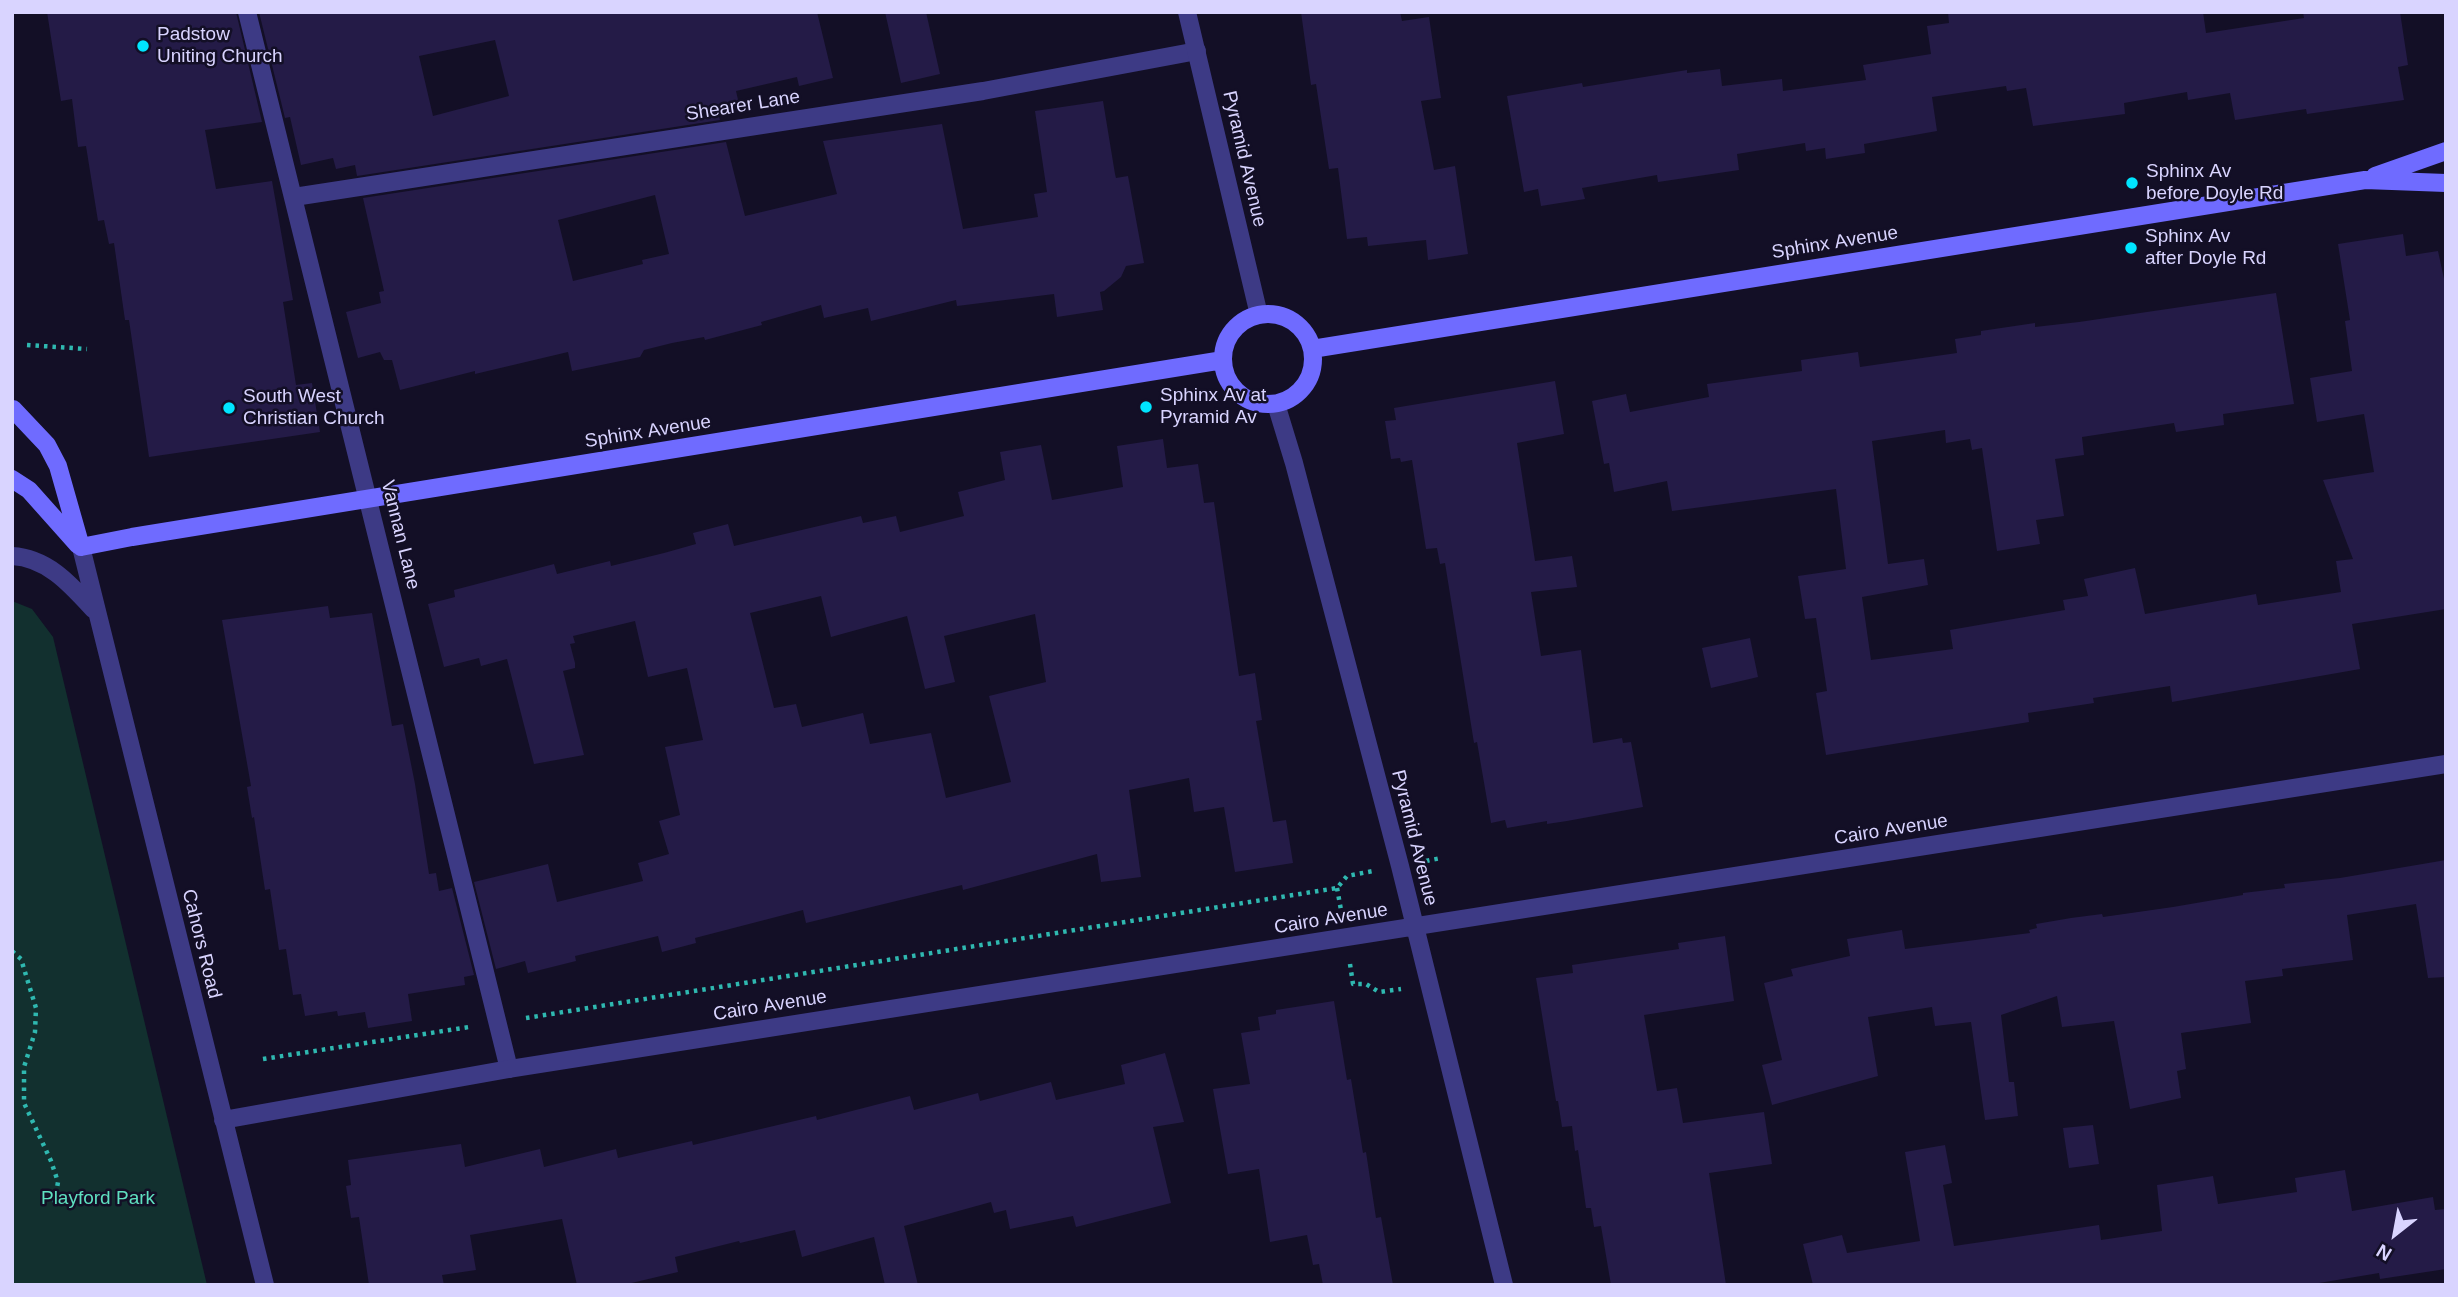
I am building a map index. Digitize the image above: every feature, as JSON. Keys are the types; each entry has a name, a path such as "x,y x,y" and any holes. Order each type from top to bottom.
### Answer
{"street":[{"name":"Vannan Lane","path":"247,12 509,1069"},
{"name":"Pyramid Avenue","path":"1187,12 1259,315"},
{"name":"Shearer Lane","path":"295,197 983,90 1197,51"},
{"name":"Sphinx Avenue","path":"1312,349 2365,180 2446,151"},
{"name":"Sphinx Avenue","path":"2365,180 2446,183"},
{"path":"1273,314 1298,325 1307,336 1312,349 1314,363 1310,378 1302,390 1276,404 1261,404 1246,398 1226,375 1223,360 1225,344 1233,331 1244,320 1259,315 1273,314"},
{"name":"Sphinx Avenue","path":"81,547 1223,360"},
{"name":"Pyramid Avenue","path":"1276,404 1400,866 1504,1285"},
{"name":"Cahors Road","path":"13,411 47,445 58,466 81,547 265,1285"},
{"name":"Cahors Road","path":"12,479 29,490 81,547"},
{"path":"12,556 25,556 49,567 97,612"},
{"name":"Cairo Avenue","path":"223,1120 509,1069 2446,764"}],"path":[{"path":"27,345 87,349"},
{"path":"263,1059 1337,888 1347,876 1441,858"},
{"path":"12,951 21,958 36,1008 34,1032 24,1068 24,1102 58,1182 54,1205"}],"green space":[{"name":"Playford Park","path":"12,601 32,609 53,637 207,1285 12,1285"}],"building":[{"path":"47,12 236,12 262,122 205,130 216,189 272,181 293,300 283,302 296,385 312,383 320,432 149,457 129,320 125,320 114,243 109,244 104,220 98,221 86,146 78,147 72,99 61,101"},
{"path":"259,12 817,12 833,78 799,86 797,77 736,91 739,104 717,108 720,120 357,176 355,165 336,169 333,158 301,165 290,117 285,118","holes":["495,40 509,96 433,116 419,56"]},
{"path":"885,12 926,12 940,74 901,83"},
{"path":"1301,12 1400,12 1402,21 1429,17 1441,98 1421,101 1434,170 1455,166 1468,254 1428,260 1426,240 1368,246 1367,237 1347,239 1338,168 1329,169 1316,84 1311,85"},
{"path":"1948,12 2203,12 2206,33 2304,18 2303,12 2400,12 2408,65 2398,67 2404,100 2307,114 2306,109 2235,120 2230,93 2188,100 2187,92 2124,103 2125,114 2033,126 2026,88 2007,91 2006,86 1932,97 1937,131 1864,144 1865,153 1826,159 1825,148 1806,151 1805,143 1737,154 1739,170 1658,182 1657,175 1582,188 1585,199 1541,206 1538,189 1524,192 1507,96 1582,83 1583,87 1687,70 1687,73 1720,69 1722,86 1782,79 1783,91 1866,80 1863,65 1931,54 1927,26 1949,23"},
{"path":"1103,101 1116,178 1128,176 1144,263 1126,266 1121,277 1100,292 1103,310 1057,317 1054,294 957,306 956,300 871,321 868,308 824,318 821,305 761,322 762,325 705,340 704,337 672,343 644,350 640,357 572,371 568,352 400,390 392,360 384,360 380,352 358,358 346,312 381,303 379,292 384,291 363,198 726,142 745,216 837,194 823,141 942,124 963,229 1038,217 1034,194 1047,192 1035,111","holes":["655,195 669,254 642,260 643,264 573,281 558,220"]},
{"path":"2403,234 2406,256 2438,251 2446,288 2446,609 2352,624 2360,669 2172,702 2170,686 2093,698 2094,703 2028,713 2029,722 1826,755 1816,693 1827,691 1816,618 1805,619 1798,576 1846,569 1836,489 1672,511 1667,481 1614,492 1609,463 1604,464 1592,401 1626,394 1630,412 1709,397 1707,384 1802,371 1801,360 1858,352 1860,367 1957,353 1955,339 1981,335 1981,331 2035,323 2035,327 2079,322 2276,293 2294,404 2223,414 2224,425 2176,432 2174,423 2082,437 2084,455 2055,459 2064,516 2036,520 2040,544 1997,551 1982,448 1972,450 1970,439 1946,443 1945,430 1872,441 1888,564 1924,559 1928,585 1862,597 1871,660 1953,649 1950,630 2065,610 2063,600 2088,596 2084,579 2135,568 2145,614 2256,594 2258,605 2341,592 2336,561 2353,559 2323,480 2374,472 2364,414 2317,422 2310,378 2352,371 2345,321 2350,320 2338,244"},
{"path":"1555,381 1564,434 1517,443 1535,561 1572,556 1577,587 1531,592 1541,656 1581,650 1593,743 1622,738 1623,743 1631,742 1643,807 1567,821 1547,824 1547,821 1507,828 1505,820 1491,823 1477,742 1474,743 1445,563 1440,564 1437,548 1426,549 1412,460 1401,462 1400,458 1391,459 1385,421 1396,420 1394,408"},
{"path":"1163,439 1167,468 1198,464 1204,503 1214,502 1239,676 1255,673 1262,720 1256,721 1273,822 1286,820 1293,863 1235,872 1224,807 1194,812 1189,778 1129,790 1141,877 1101,882 1097,854 963,890 962,885 806,923 803,910 695,938 696,943 662,952 658,936 575,956 576,961 528,973 525,961 496,969 474,882 548,864 557,902 643,881 638,863 669,854 659,821 680,815 665,747 703,740 687,668 648,677 635,621 573,636 575,643 570,644 575,668 563,671 584,755 534,764 507,659 481,666 479,658 444,667 428,604 455,597 454,590 554,564 557,574 610,561 611,566 664,553 696,544 693,533 728,524 734,546 861,516 863,523 896,516 900,532 964,516 958,492 1005,480 1000,452 1041,445 1052,500 1123,487 1117,446","holes":["821,596 831,637 907,616 925,689 955,682 944,636 1035,614 1046,682 989,696 1011,782 946,798 931,733 870,744 863,713 802,727 796,704 774,708 750,613"]},
{"path":"328,606 330,618 372,613 392,726 403,724 429,874 436,873 439,891 452,888 474,975 464,977 465,985 408,994 412,1021 368,1028 365,1012 338,1016 337,1011 305,1016 301,994 293,995 286,949 279,950 270,889 265,890 247,787 251,786 222,620"},
{"path":"1750,638 1758,677 1711,688 1702,648"},
{"path":"2446,860 2446,977 2428,978 2416,904 2347,915 2353,960 2282,969 2283,976 2245,981 2251,1023 2181,1033 2186,1069 2177,1071 2181,1098 2130,1109 2114,1021 2062,1027 2057,996 2001,1015 2009,1082 2014,1082 2018,1116 1985,1120 1971,1022 1935,1026 1932,1007 1868,1017 1878,1076 1772,1105 1762,1065 1782,1060 1764,983 1793,976 1791,969 1850,956 1847,939 1902,930 1905,949 2030,933 2029,930 2037,928 2036,924 2173,907 2285,888 2284,884 2340,878"},
{"path":"1725,936 1734,1001 1644,1015 1657,1091 1677,1088 1683,1123 1764,1112 1772,1164 1709,1173 1726,1285 1611,1285 1601,1226 1594,1227 1591,1208 1586,1208 1572,1126 1562,1127 1536,978 1573,973 1572,965 1679,949 1678,943"},
{"path":"1334,1001 1347,1080 1351,1079 1376,1218 1381,1217 1393,1285 1323,1285 1319,1264 1313,1265 1307,1235 1270,1242 1259,1169 1228,1174 1213,1089 1250,1084 1241,1033 1260,1030 1258,1017 1276,1014 1276,1010"},
{"path":"1165,1053 1184,1122 1153,1127 1171,1203 1076,1227 1073,1216 1010,1229 1006,1210 994,1213 991,1202 904,1226 918,1285 885,1285 874,1237 802,1257 795,1230 675,1257 678,1272 623,1285 577,1285 562,1219 470,1235 476,1270 442,1275 444,1285 369,1285 359,1217 351,1218 346,1186 351,1185 348,1160 461,1144 465,1167 540,1149 544,1167 616,1149 618,1158 692,1141 693,1145 816,1116 817,1120 910,1096 914,1110 978,1093 980,1101 1051,1082 1056,1100 1125,1084 1121,1065"},
{"path":"2093,1125 2099,1164 2069,1168 2063,1128"},
{"path":"1945,1145 1952,1183 1943,1185 1954,1246 2099,1225 2101,1240 2162,1231 2157,1185 2213,1176 2218,1204 2297,1192 2295,1178 2345,1170 2352,1211 2433,1197 2435,1210 2446,1209 2446,1269 2380,1279 2379,1273 2307,1285 1813,1285 1803,1244 1842,1235 1847,1253 1920,1241 1905,1152"}],"place":[{"name":"Padstow Uniting Church","path":"143,46"},
{"name":"Sphinx Av before Doyle Rd","path":"2132,183"},
{"name":"Sphinx Av after Doyle Rd","path":"2131,248"},
{"name":"Sphinx Av at Pyramid Av","path":"1146,407"},
{"name":"South West Christian Church","path":"229,408"}]}
